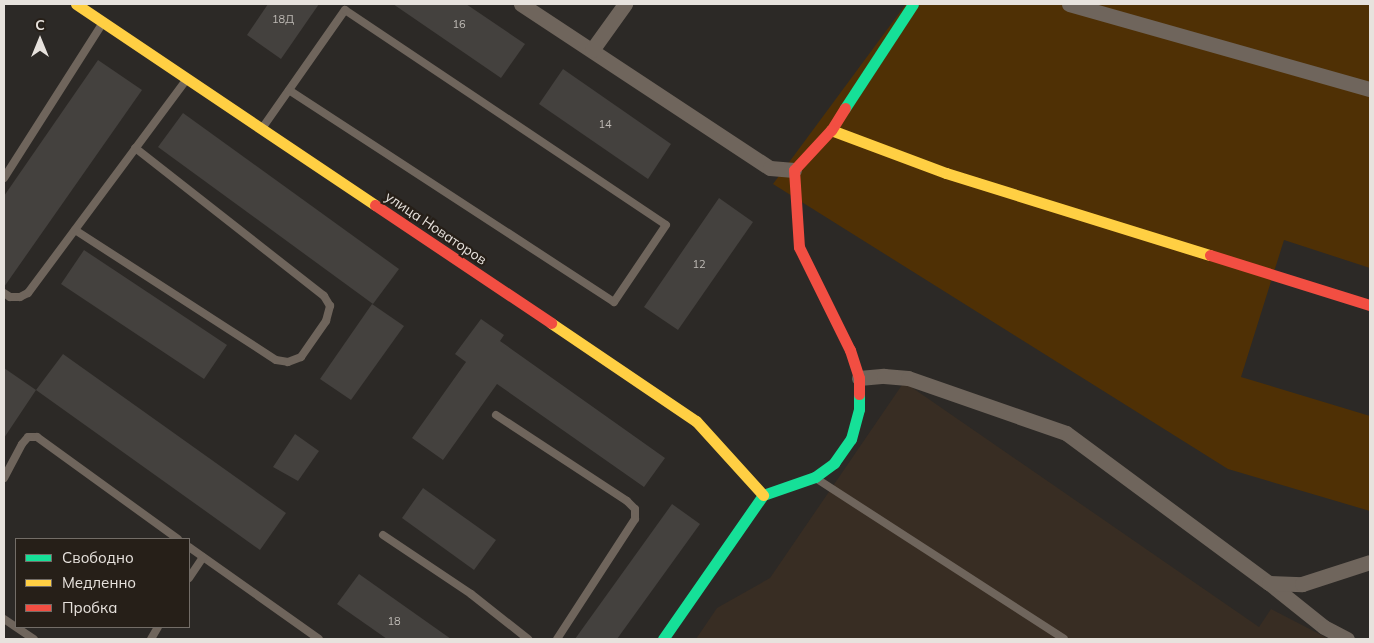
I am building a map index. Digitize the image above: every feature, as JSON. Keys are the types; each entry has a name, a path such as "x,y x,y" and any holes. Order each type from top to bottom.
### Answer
{"street":[{"name":"улица Новаторов","path":"76,4 94,12 104,22 696,421 763,495"},
{"path":"521,4 770,168 794,170"},
{"path":"592,50 626,4"},
{"path":"667,638 763,495 815,477 834,463 851,438 859,408 859,378 850,350 799,247 794,170 831,130 913,4"},
{"path":"1069,4 1370,89"},
{"path":"831,130 955,176 1370,305"},
{"path":"859,378 884,376 908,378 1066,433 1268,583 1324,627 1347,639"},
{"path":"1268,583 1302,584 1370,562"}],"lane":[{"path":"262,128 345,10 666,226 614,302 289,90"},
{"path":"4,178 104,22"},
{"path":"4,292 10,297 20,297 28,293 187,78"},
{"path":"75,230 276,360 288,362 301,357 326,321 330,306 324,296 135,148"},
{"path":"496,415 627,501 635,509 635,519 557,639"},
{"path":"4,478 22,444 28,437 37,437 177,538"},
{"path":"815,477 1064,639"},
{"path":"383,535 471,594 528,639"},
{"path":"190,548 320,639"},
{"path":"190,577 203,558"},
{"path":"4,619 15,626"},
{"path":"18,628 34,639"},
{"path":"151,639 157,628"}],"shaded area":[{"path":"906,4 1370,4 1370,268 1284,240 1241,377 1370,416 1370,511 1228,469 773,184"},
{"path":"904,382 1259,627 1271,609 1329,639 696,639 717,608 770,578"}],"building":[{"path":"268,4 319,4 281,59 247,35"},
{"path":"393,4 466,4 525,44 501,78"},
{"path":"98,60 142,90 4,287 4,196"},
{"path":"563,69 671,144 648,179 539,104"},
{"path":"183,113 399,269 373,304 158,147"},
{"path":"719,198 753,222 678,330 644,307"},
{"path":"84,250 227,345 204,379 61,284"},
{"path":"372,304 404,326 351,400 320,379"},
{"path":"481,319 504,335 500,341 665,458 644,487 497,384 443,460 412,438 466,362 455,354"},
{"path":"63,354 286,513 260,550 36,390"},
{"path":"4,368 36,390 4,438"},
{"path":"295,434 319,451 298,481 273,467"},
{"path":"423,488 496,540 474,570 402,518"},
{"path":"672,504 700,524 617,639 575,639"},
{"path":"359,574 451,639 387,639 337,604"}],"traffic: fast":[{"path":"845,108 913,4"},
{"path":"663,639 763,495 815,477 834,463 851,439 859,409 859,394"}],"traffic: slow":[{"path":"76,4 375,205"},
{"path":"831,130 946,173 1210,255"},
{"path":"551,323 696,421 763,495"}],"traffic: jam":[{"path":"845,108 831,130 794,170 799,247 850,350 859,378 859,394"},
{"path":"375,205 551,323"},
{"path":"1210,255 1370,305"}]}
